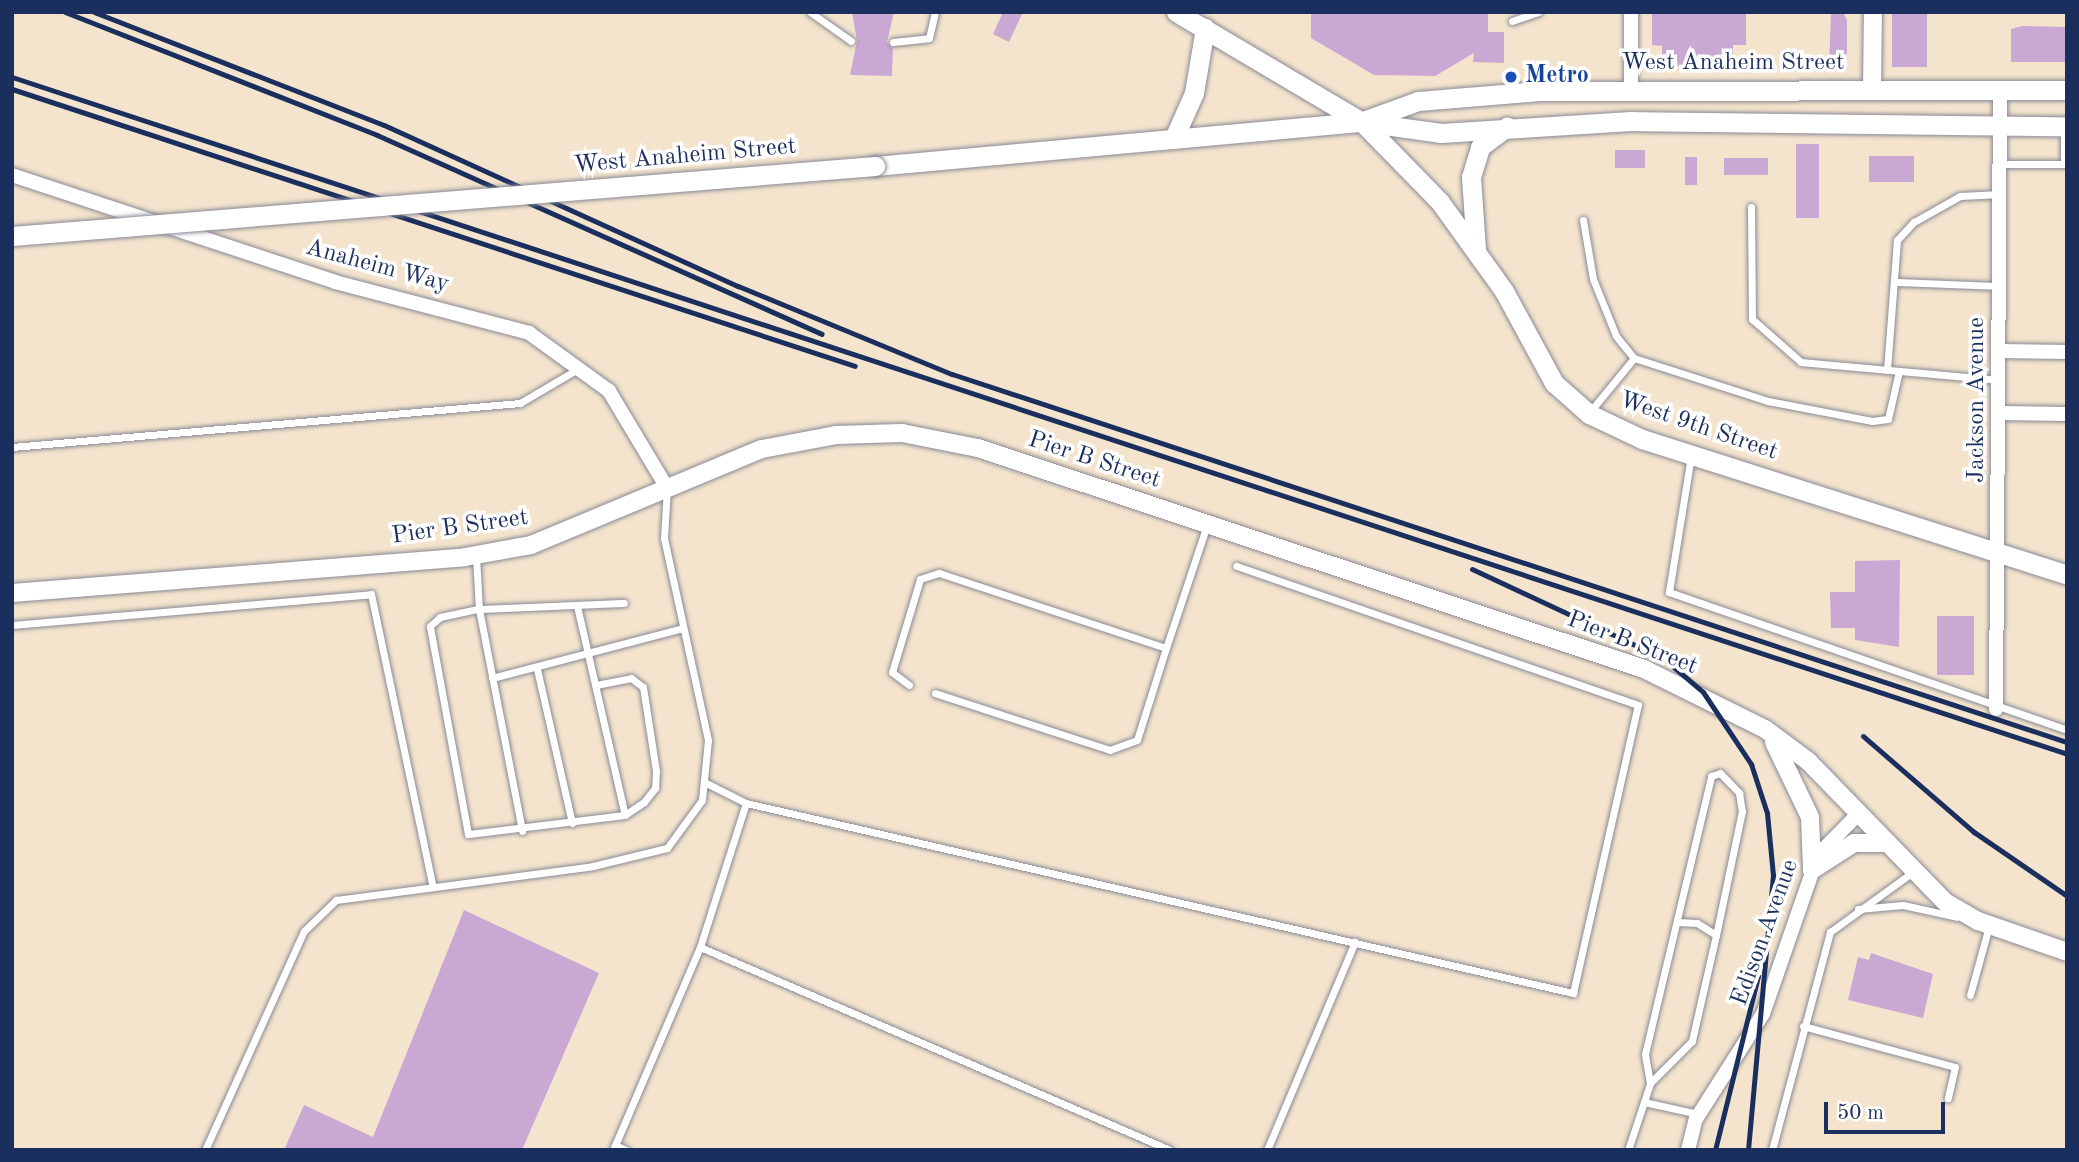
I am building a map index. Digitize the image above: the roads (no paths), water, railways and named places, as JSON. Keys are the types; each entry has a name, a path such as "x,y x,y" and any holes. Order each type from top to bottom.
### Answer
{"main road":[{"path":"1176,12 1362,121"},
{"path":"1174,138 1194,93 1205,28"},
{"name":"West Anaheim Street","path":"1362,121 1418,101 1631,88 2067,90"},
{"name":"West Anaheim Street","path":"12,236 875,166 1362,121 1441,133 1507,127 1727,121 2066,126"},
{"name":"West 9th Street","path":"1362,121 1440,202 1477,253 1554,383 1589,414 1642,439 1692,452 2067,575"},
{"path":"1477,253 1471,177 1480,147 1507,127"}],"street":[{"path":"1631,12 1631,88"},
{"path":"1872,89 1873,12"},
{"name":"Jackson Avenue","path":"1996,709 2001,554 2000,90"},
{"name":"Anaheim Way","path":"12,175 335,282 514,328 580,368 609,391 630,419 667,488"},
{"path":"2000,351 2067,352"},
{"path":"2001,413 2067,414"},
{"name":"Pier B Street","path":"12,593 476,555 531,545 762,449 836,435 902,433 978,448 1644,669 1765,729 1860,813 1945,902 1984,923 2067,952"},
{"path":"1765,729 1802,790 1812,870 1854,843 1888,843"},
{"name":"Edison Avenue","path":"1688,1150 1699,1114 1763,1014 1812,870 1828,840 1860,813"}],"lane":[{"path":"810,12 851,41"},
{"path":"893,42 929,38 935,12"},
{"path":"1512,21 1538,12"},
{"path":"2000,164 2065,164 2066,126"},
{"path":"1887,370 1897,240 1914,222 1960,196 2000,194"},
{"path":"1751,207 1752,319 1767,339 1801,362 2001,380"},
{"path":"1583,220 1593,279 1616,336 1634,358 1756,398 1872,421 1888,419 1899,371"},
{"path":"1894,282 2000,286"},
{"path":"1589,414 1634,358"},
{"path":"12,447 520,403 580,368"},
{"path":"1692,452 1669,592 1996,709 2067,730"},
{"path":"205,1150 304,932 336,900 593,866 667,848 702,800 708,740 664,538 667,488"},
{"path":"935,693 1110,750 1137,740 1207,524"},
{"path":"476,555 479,609 522,831"},
{"path":"704,782 746,803 1573,993 1638,705 1236,566"},
{"path":"909,685 892,673 920,579 939,573 1167,648"},
{"path":"12,625 371,594 433,887"},
{"path":"596,685 631,678 643,687 655,788 625,815 474,837 465,829 430,625 479,609 624,603"},
{"path":"577,606 625,815"},
{"path":"492,678 537,669 682,628"},
{"path":"537,669 572,823"},
{"path":"1628,1150 1650,1083 1645,1054 1711,776 1720,773 1739,793 1742,811 1716,935 1692,1041 1650,1083"},
{"path":"626,1150 615,1148 700,947 746,803"},
{"path":"1772,1150 1830,932 1854,910 1914,871"},
{"path":"1854,910 1903,905 1984,923 1970,995"},
{"path":"1676,922 1697,923 1716,935"},
{"path":"1267,1150 1355,942"},
{"path":"700,947 1170,1150"},
{"path":"1803,1026 1955,1068 1948,1098"},
{"path":"1644,1102 1699,1114"}],"railway":[{"path":"65,12 377,135 822,334"},
{"path":"94,12 384,125 738,286 952,374 2067,742"},
{"path":"12,77 2067,754"},
{"path":"12,89 855,366"},
{"path":"1472,569 1663,658 1703,692 1751,764 1767,813 1773,875 1748,1150"},
{"path":"1863,736 1974,832 2067,896"},
{"path":"1715,1150 1758,976"}],"place":[{"name":"Metro","path":"1511,77"}]}
